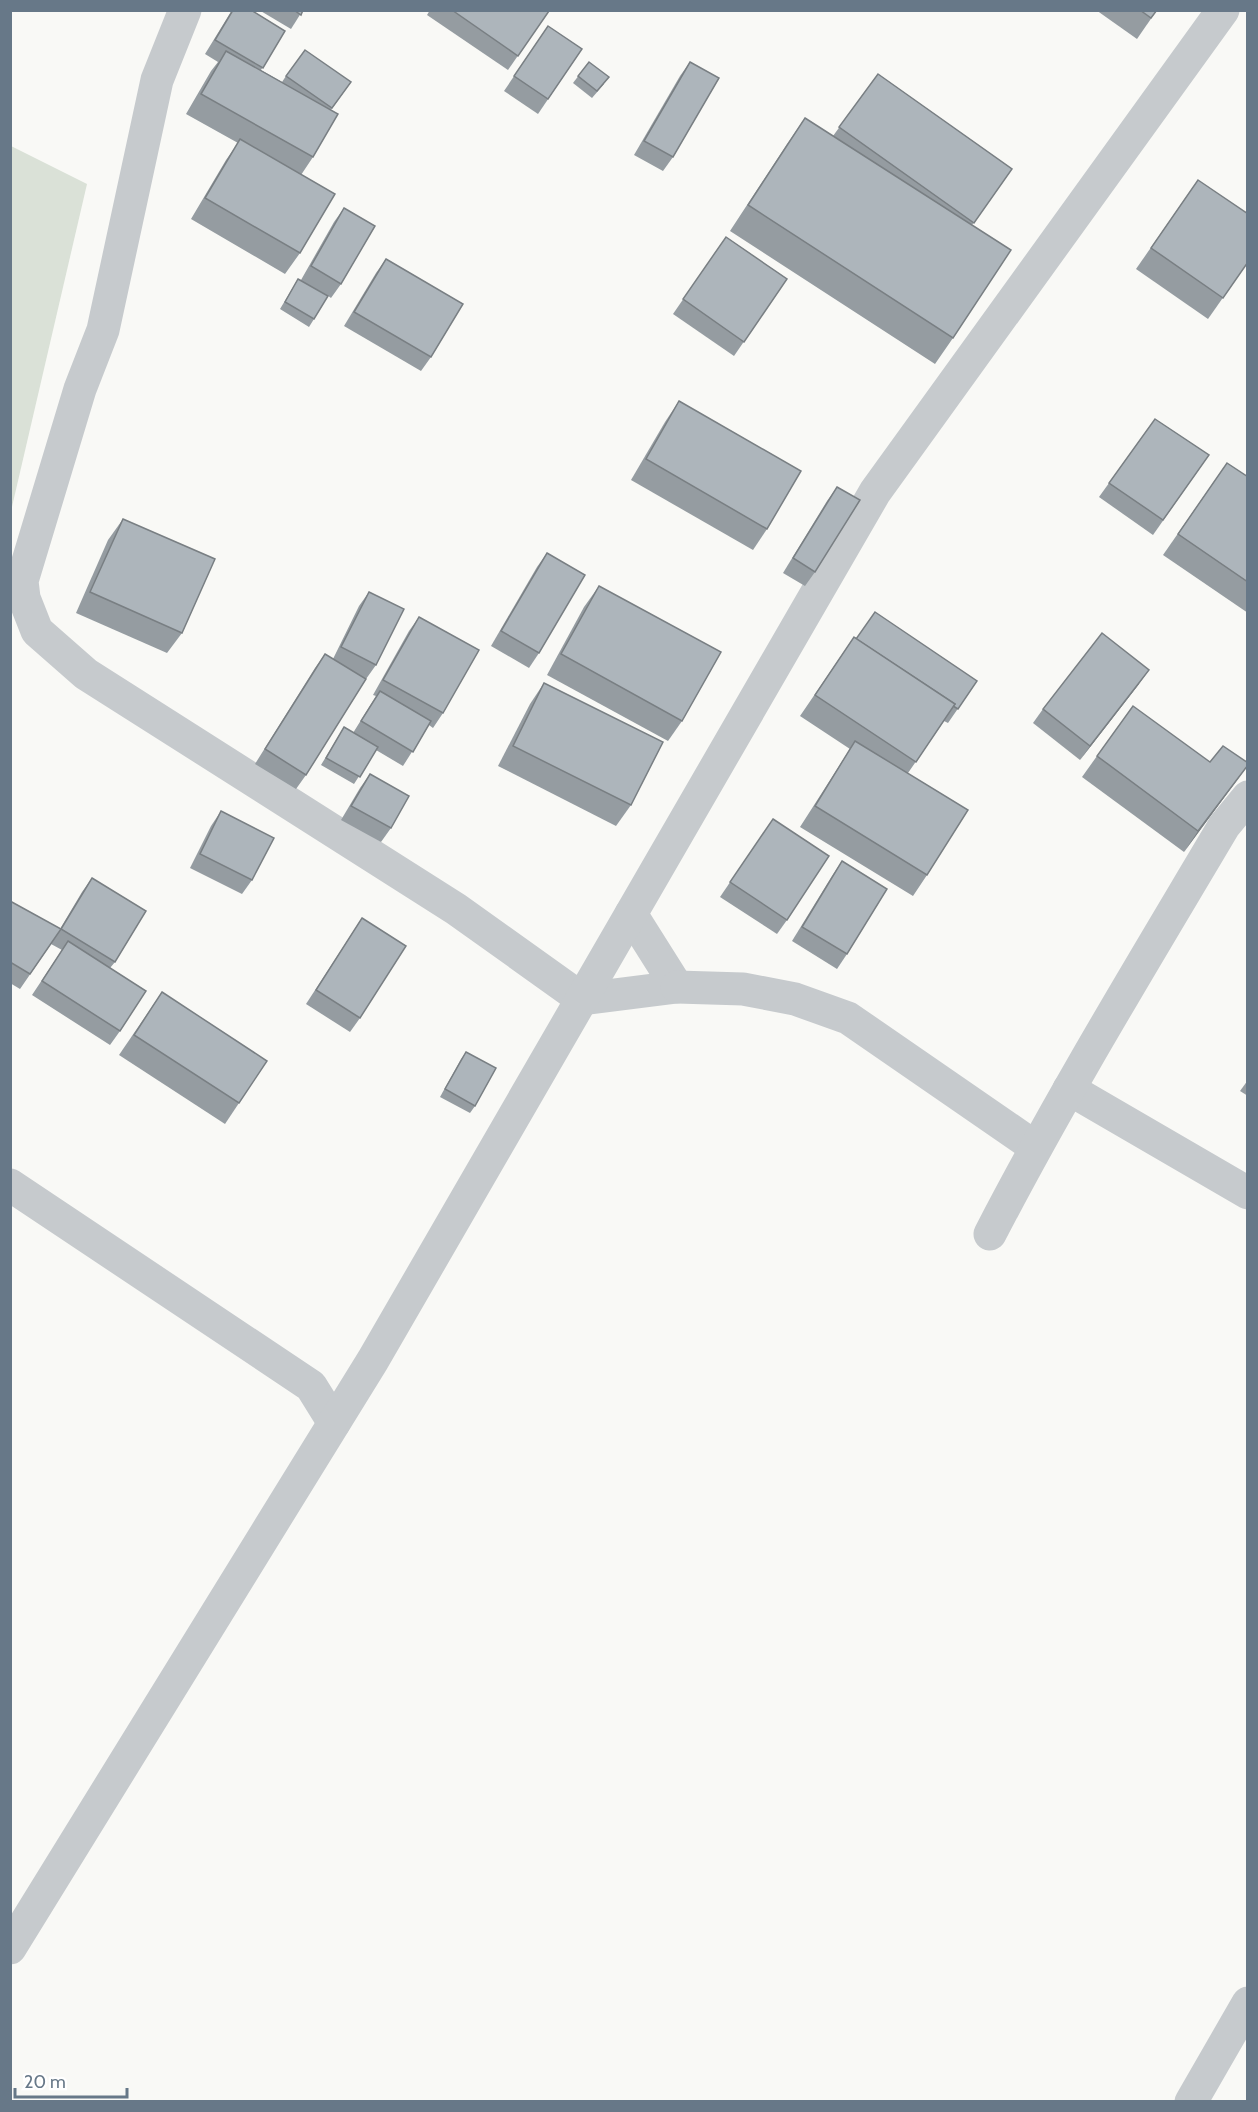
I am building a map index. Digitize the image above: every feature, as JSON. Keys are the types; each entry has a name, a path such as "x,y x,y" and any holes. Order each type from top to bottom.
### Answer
{"street":[{"path":"185,10 157,80 103,330 80,388 22,581 17,608 37,632 86,674 456,909 582,999 677,987 743,989 795,999 848,1018 1035,1147"},
{"path":"10,1948 373,1360 875,492 1223,10"},
{"path":"990,1234 1035,1147 1224,826 1248,797"},
{"path":"631,914 677,987"},
{"path":"1069,1089 1248,1193"},
{"path":"10,1185 311,1386 334,1423"},
{"path":"311,1386 373,1360"},
{"path":"1191,2102 1248,2002"}],"shaded area":[{"path":"11,146 87,184 11,511"}],"building":[{"path":"233,10 251,10 285,31 263,68 215,40"},
{"path":"452,10 547,10 549,11 518,56"},
{"path":"1140,10 1157,10 1151,18"},
{"path":"548,26 582,49 548,99 514,76"},
{"path":"305,50 351,82 332,108 286,76"},
{"path":"226,51 338,114 313,157 201,94"},
{"path":"589,62 609,77 597,91 578,76"},
{"path":"690,62 719,78 673,157 644,141"},
{"path":"878,74 1012,169 974,223 839,127"},
{"path":"805,118 1011,250 953,338 748,205"},
{"path":"240,139 335,194 300,253 205,198"},
{"path":"1198,180 1248,214 1248,262 1223,298 1151,248"},
{"path":"344,208 375,226 341,284 311,266"},
{"path":"726,237 787,279 744,342 683,299"},
{"path":"386,259 463,304 431,357 354,312"},
{"path":"298,279 328,296 314,319 285,302"},
{"path":"679,401 801,471 767,529 646,459"},
{"path":"1155,419 1209,455 1163,520 1109,483"},
{"path":"1227,463 1248,477 1248,582 1178,534"},
{"path":"837,487 860,500 815,572 793,558"},
{"path":"123,519 215,559 182,633 90,592"},
{"path":"547,553 585,575 539,653 501,631"},
{"path":"599,586 721,652 682,721 561,654"},
{"path":"369,592 404,609 376,665 341,647"},
{"path":"875,612 977,681 958,709 953,706 955,704 856,639"},
{"path":"419,617 479,650 443,713 383,680"},
{"path":"1102,633 1149,670 1090,746 1043,709"},
{"path":"854,637 955,704 916,762 815,695"},
{"path":"325,654 366,679 306,775 265,749"},
{"path":"544,683 663,742 631,805 513,746"},
{"path":"380,691 431,721 413,752 361,721"},
{"path":"1133,706 1210,762 1223,746 1248,763 1198,831 1097,756"},
{"path":"344,727 378,747 360,777 326,758"},
{"path":"855,741 968,810 927,875 815,806"},
{"path":"370,774 409,796 391,828 351,806"},
{"path":"221,811 274,838 252,880 200,854"},
{"path":"773,819 829,856 787,920 730,882"},
{"path":"842,861 887,889 847,954 802,927"},
{"path":"92,878 146,911 115,962 61,929"},
{"path":"10,901 61,929 30,974 10,962"},
{"path":"362,918 406,946 360,1018 316,990"},
{"path":"68,941 146,991 120,1031 42,981"},
{"path":"162,992 267,1061 239,1103 134,1035"},
{"path":"466,1052 496,1068 475,1106 445,1089"}]}
